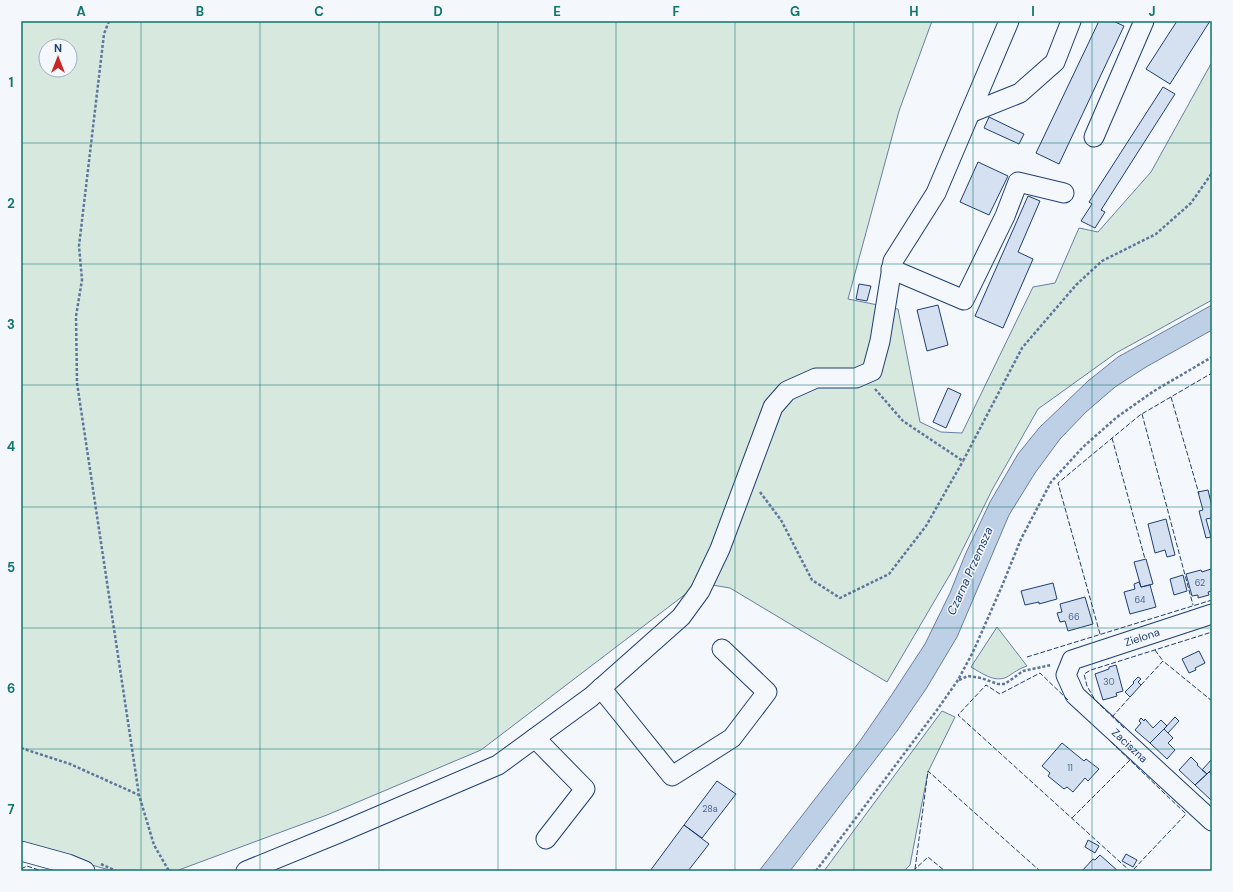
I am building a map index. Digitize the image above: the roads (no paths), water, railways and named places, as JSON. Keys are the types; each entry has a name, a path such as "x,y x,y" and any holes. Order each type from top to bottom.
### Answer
{"street":[{"path":"246,871 339,834 498,765 591,697 681,617 700,591 720,549 773,407 787,391 816,378 856,378 872,371 880,341 893,261 936,193 1009,21"},
{"path":"970,113 1020,93 1055,62 1071,21"},
{"path":"1094,137 1144,21"},
{"path":"892,269 964,300 1005,216 1018,182 1064,193"},
{"name":"Zielona","path":"1072,660 1212,614"},
{"path":"601,688 672,776 732,738 767,692 722,649"},
{"name":"Zaciszna","path":"1072,660 1066,675 1075,695 1212,821"},
{"path":"536,738 585,789 546,839"},
{"path":"21,851 68,864 85,871"}],"water":[{"name":"Czarna Przemsza","path":"1212,305 1212,330 1146,367 1115,387 1086,412 1060,439 1035,473 1009,515 957,637 926,689 897,731 790,871 759,871 860,741 925,644 950,593 965,555 990,502 1018,454 1039,428 1088,381 1118,357"}]}
